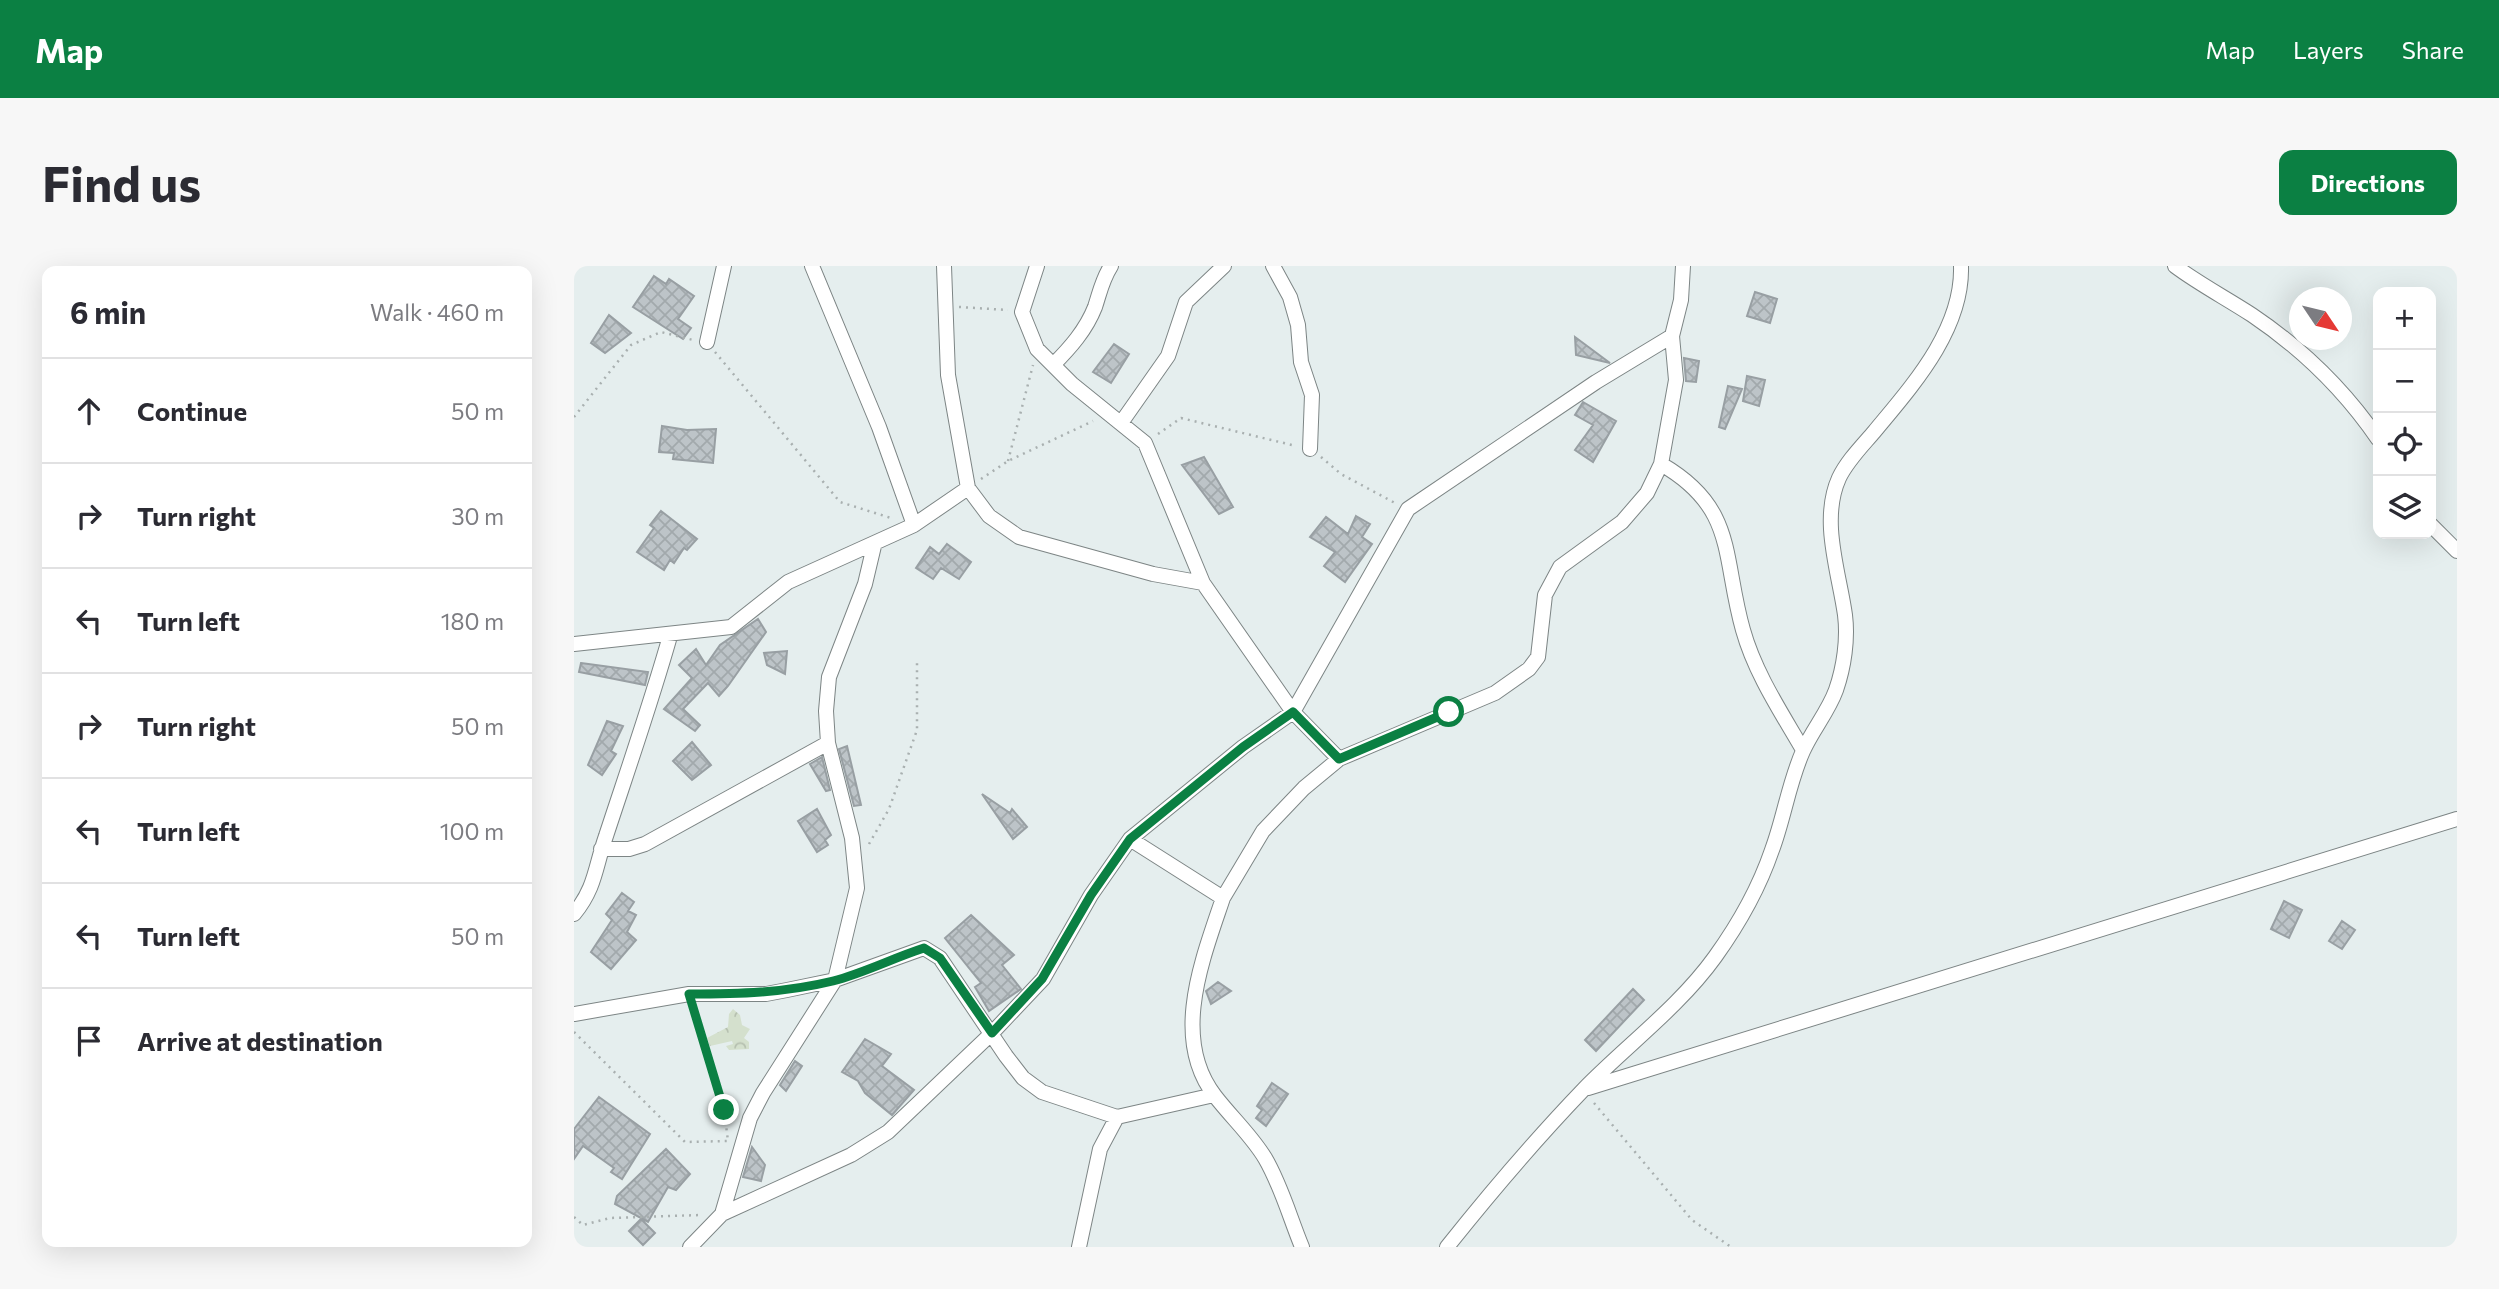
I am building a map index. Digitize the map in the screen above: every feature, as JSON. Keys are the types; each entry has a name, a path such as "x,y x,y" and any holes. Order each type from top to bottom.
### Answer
{"street":[{"path":"708,342 724,266"},
{"path":"812,266 879,427 914,526"},
{"path":"944,266 943,306 948,375 968,488 989,516 1018,537 1153,574 1203,583"},
{"path":"1037,266 1022,312 1037,349 1145,443 1203,583 1293,712 1339,759"},
{"path":"1053,365 1074,344 1085,327 1095,306 1102,279 1111,266"},
{"path":"1121,423 1168,356 1186,302 1224,266"},
{"path":"1273,266 1290,296 1298,325 1301,362 1312,395 1310,449"},
{"path":"1302,1247 1266,1160 1244,1126 1214,1095 1195,1050 1197,978 1223,898 1263,831 1304,788 1339,759 1494,693 1529,669 1538,657 1545,595 1560,567 1622,522 1647,493 1661,464 1675,380 1672,335 1681,300 1683,266"},
{"path":"1447,1247 1584,1090 1668,1010 1714,959 1748,905 1772,852 1803,750 1825,717 1837,688 1845,653 1845,617 1837,579 1831,521 1834,493 1850,461 1909,389 1935,350 1955,311 1961,266"},
{"path":"2175,266 2254,317 2311,362 2354,405 2373,432"},
{"path":"690,1247 722,1214 851,1155 888,1132 992,1033 1042,979 1091,895 1130,839 1243,747 1293,712 1408,509 1596,382 1672,335"},
{"path":"1661,464 1689,481 1710,506 1722,528 1743,630 1765,682 1803,750"},
{"path":"574,644 603,639 670,636 731,627 788,582 914,526 968,488"},
{"path":"2436,530 2457,551"},
{"path":"722,1214 750,1118 762,1093 835,981 858,888 857,866 828,743 826,711 829,677 864,584 874,546"},
{"path":"574,914 594,883 601,849 647,716 670,636"},
{"path":"601,849 629,849 645,844 828,743"},
{"path":"1584,1090 2457,819"},
{"path":"1130,839 1223,898"},
{"path":"574,1014 689,994 766,994 835,981 915,951 932,950 1024,1078 1042,1092 1117,1117 1214,1095"},
{"path":"1079,1247 1100,1149 1117,1117"}],"path":[{"path":"943,306 1022,312"},
{"path":"574,417 631,345 647,336 661,332 708,342 839,502 914,526"},
{"path":"1008,461 1037,349"},
{"path":"968,488 1008,461 1109,414"},
{"path":"1145,443 1181,418 1249,437 1310,449 1340,474 1408,509"},
{"path":"857,866 889,809 917,730 917,659"},
{"path":"574,1032 685,1142 728,1141 724,1110 689,994"},
{"path":"1584,1090 1692,1220 1731,1247"},
{"path":"574,1217 583,1225 610,1218 722,1214"}],"green space":[{"path":"733,1009 740,1015 742,1025 750,1029 744,1038 749,1042 749,1049 729,1050 726,1046 733,1044 732,1041 710,1046 707,1038 728,1027 729,1014"}],"building":[{"path":"654,276 666,284 669,279 694,296 678,319 691,328 683,339 633,307"},
{"path":"1755,292 1777,299 1770,323 1747,316"},
{"path":"609,315 631,333 605,353 591,343"},
{"path":"1575,337 1610,363 1576,355"},
{"path":"1114,344 1129,354 1111,383 1093,372"},
{"path":"1684,358 1699,361 1696,382 1686,381"},
{"path":"1747,376 1765,380 1759,406 1743,401"},
{"path":"1728,386 1742,389 1725,429 1719,427"},
{"path":"1583,402 1616,421 1593,462 1575,450 1593,425 1575,415"},
{"path":"662,426 687,430 716,429 713,463 673,459 674,453 659,452"},
{"path":"1204,457 1233,507 1219,514 1182,465"},
{"path":"661,511 697,539 687,550 684,548 674,563 670,560 664,570 637,552 654,528 650,525"},
{"path":"1356,516 1370,524 1362,537 1372,544 1345,582 1324,566 1335,552 1310,537 1326,517 1348,534"},
{"path":"947,544 971,562 959,579 941,568 933,579 916,568 930,547 939,554"},
{"path":"758,619 766,632 728,686 719,696 708,683 683,709 700,725 695,731 664,709 692,678 679,665 696,649 706,665 720,645"},
{"path":"787,651 785,674 767,665 764,653"},
{"path":"581,663 648,672 645,685 579,672"},
{"path":"607,721 623,726 611,751 616,754 602,775 588,765"},
{"path":"692,742 711,765 692,780 673,761"},
{"path":"847,746 861,805 854,806 839,749"},
{"path":"822,757 830,790 826,791 810,764"},
{"path":"982,794 1010,813 1012,809 1027,827 1013,839"},
{"path":"817,809 831,835 825,840 828,845 817,852 798,821"},
{"path":"622,893 634,902 628,911 636,915 627,932 636,940 611,969 591,952 612,920 606,914"},
{"path":"2284,901 2302,910 2289,938 2271,929"},
{"path":"971,915 1014,955 1002,965 1021,989 989,1011 975,987 981,983 945,938"},
{"path":"2342,921 2355,930 2342,949 2329,941"},
{"path":"1218,982 1231,991 1211,1004 1206,991"},
{"path":"1633,989 1644,1000 1596,1051 1585,1040"},
{"path":"865,1039 891,1054 882,1066 914,1090 892,1115 865,1093 858,1081 842,1072"},
{"path":"795,1061 802,1066 786,1091 780,1085"},
{"path":"1272,1083 1288,1094 1266,1126 1256,1118 1262,1110 1257,1106"},
{"path":"599,1097 650,1134 622,1179 611,1172 614,1168 583,1146 574,1159 574,1129"},
{"path":"752,1147 765,1165 761,1181 743,1177"},
{"path":"666,1149 690,1174 676,1190 668,1187 648,1222 615,1204 617,1196"},
{"path":"641,1219 655,1233 643,1245 629,1231"}],"route":[{"path":"724,1110 689,994 766,994 835,981 924,948 932,950 940,958 992,1033 1042,979 1091,895 1130,839 1243,747 1293,712 1339,759 1449,712"}]}
